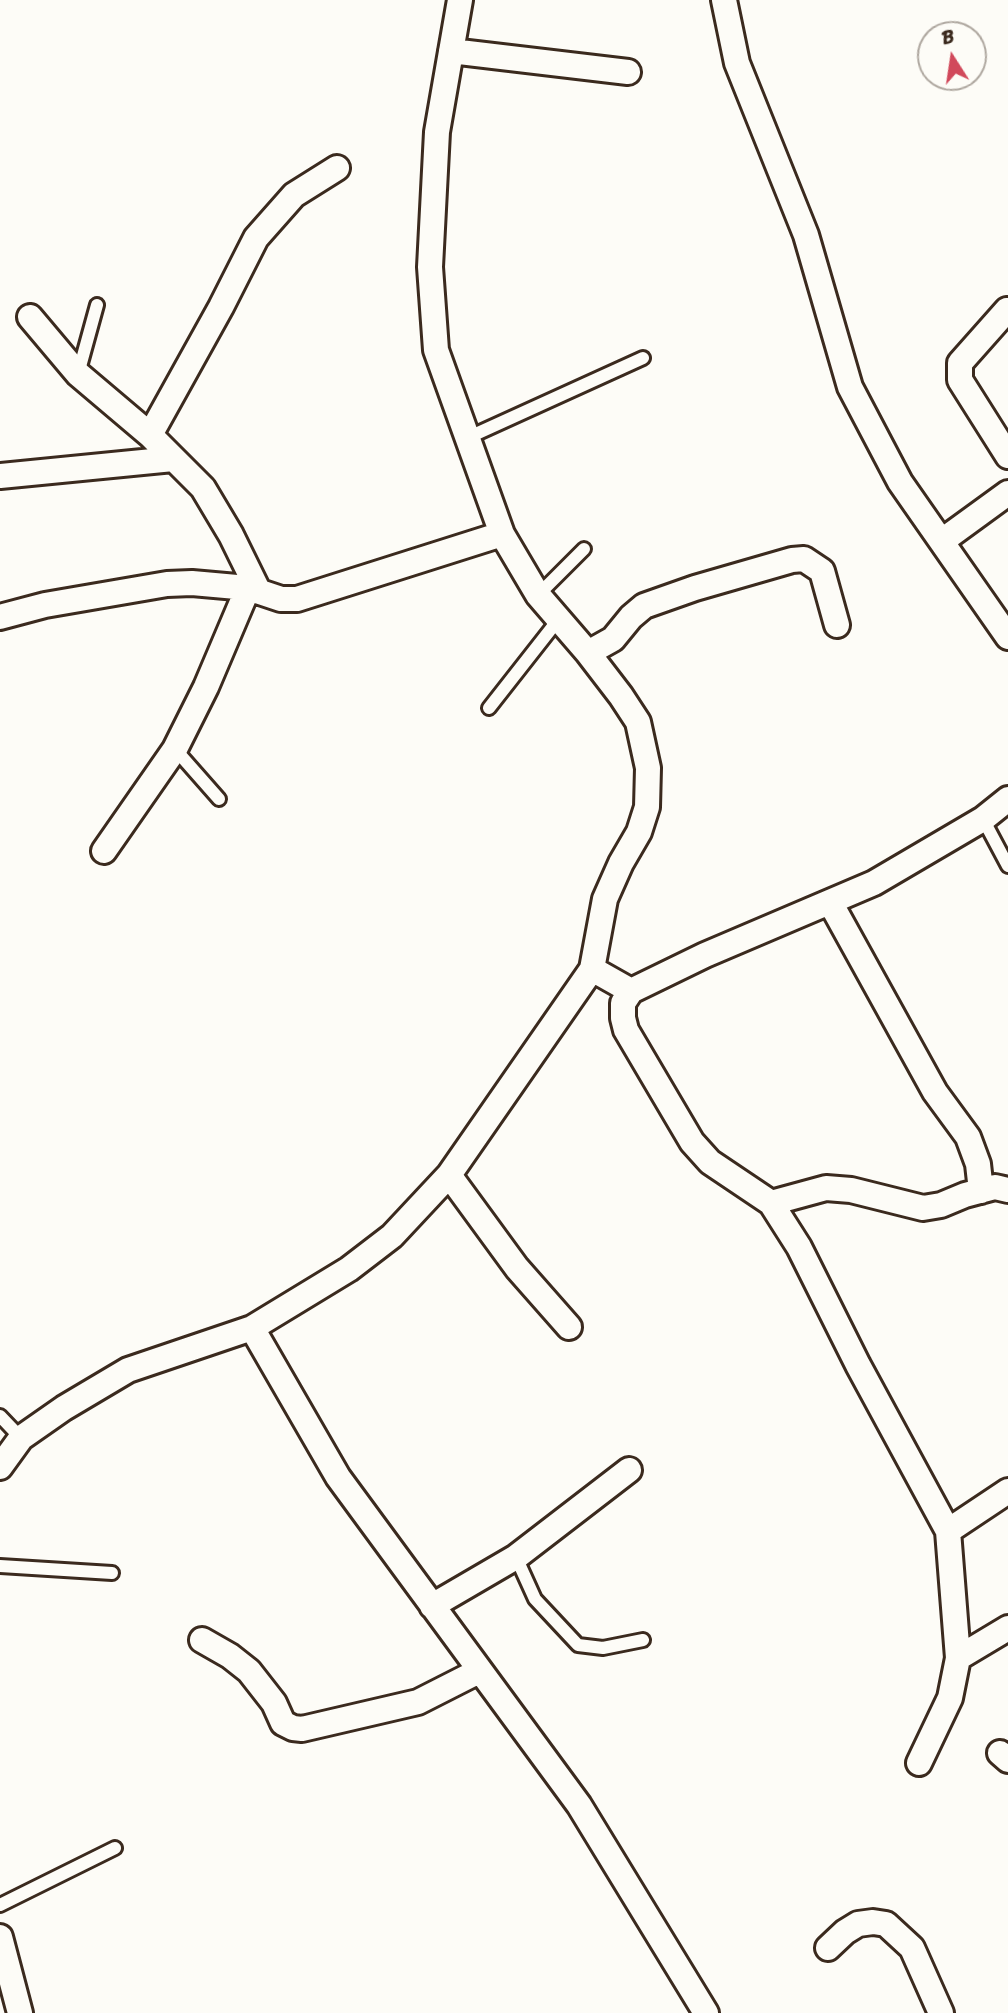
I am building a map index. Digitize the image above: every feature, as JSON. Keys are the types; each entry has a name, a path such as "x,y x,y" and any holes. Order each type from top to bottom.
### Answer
{"street":[{"path":"0,1467 21,1438 64,1408 128,1370 252,1328 349,1269 392,1236 449,1175 592,969 605,899 639,832 647,807 648,768 638,722 588,653 538,595 502,534 436,350 430,267 437,132 460,0"},
{"path":"724,0 737,63 806,235 850,387 900,482 1008,637"},
{"path":"451,51 628,72"},
{"path":"149,435 221,307 256,238 294,195 337,168"},
{"path":"1007,310 960,363 960,380 1008,456"},
{"path":"30,317 78,374 149,435 203,488 231,535 254,590 175,749 103,851"},
{"path":"0,476 173,459"},
{"path":"942,541 1008,493"},
{"path":"0,617 45,605 167,584 192,583 254,590 281,599 297,599 502,534"},
{"path":"588,653 613,639 644,606 792,560 804,559 822,570 837,625"},
{"path":"919,1763 950,1698 958,1658 948,1531 858,1365 799,1247 771,1203 710,1162 692,1142 626,1030 623,1003 631,991 705,955 874,883 983,819 1008,799"},
{"path":"830,902 934,1092 968,1137 978,1164 981,1191"},
{"path":"592,969 631,991"},
{"path":"449,1175 517,1268 569,1327"},
{"path":"771,1203 826,1188 851,1190 923,1208 995,1188 1008,1190"},
{"path":"252,1328 338,1477 579,1805 706,2013"},
{"path":"432,1606 516,1557 629,1470"},
{"path":"948,1531 1008,1491"},
{"path":"958,1658 1008,1628"},
{"path":"202,1640 230,1656 248,1671 274,1703 284,1723 293,1728 302,1729 418,1702 480,1671"},
{"path":"828,1948 858,1924 886,1924 912,1948 941,2013"},
{"path":"0,1937 20,2013"}],"lane":[{"path":"78,374 97,305"},
{"path":"467,438 643,358"},
{"path":"538,595 584,549"},
{"path":"489,708 558,620"},
{"path":"175,749 219,799"},
{"path":"983,819 1008,866"},
{"path":"0,1416 21,1438"},
{"path":"516,1557 535,1599 578,1645 603,1648 643,1640"},
{"path":"0,1566 112,1573"},
{"path":"0,1905 115,1848"}]}
